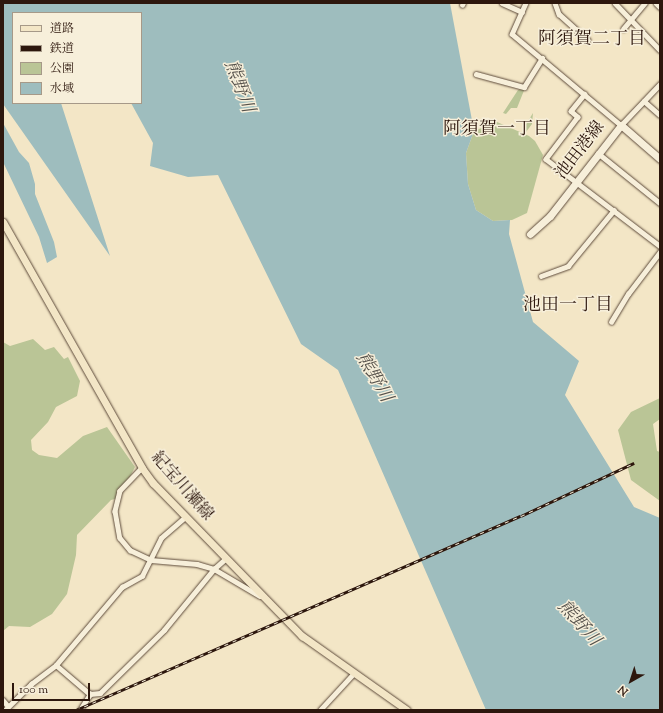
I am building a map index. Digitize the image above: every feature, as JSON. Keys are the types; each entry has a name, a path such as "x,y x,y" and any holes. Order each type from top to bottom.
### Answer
{"main road":[{"name":"池田港線","path":"530,234 550,216 575,182 621,125 660,159"},
{"name":"紀宝川瀬線","path":"3,222 142,468 185,517 302,636 407,710"}],"street":[{"path":"502,3 522,12"},
{"path":"526,3 512,34 621,125 660,84"},
{"path":"555,3 559,14 588,40"},
{"path":"615,3 660,50"},
{"path":"623,29 645,3"},
{"path":"656,3 660,7"},
{"path":"476,74 524,86 542,58"},
{"path":"585,94 571,111 578,117 546,159 660,246"},
{"path":"644,101 660,115"},
{"path":"598,153 660,203"},
{"path":"541,276 568,266 614,210"},
{"path":"612,322 628,294 660,252"},
{"path":"142,468 120,491 115,510 120,538 130,550 151,560 197,564 214,569 268,601"},
{"path":"3,700 7,708 41,675 56,665 122,587 142,576 161,538 185,517"},
{"path":"56,665 90,694 100,693 164,630 214,569 226,559"},
{"path":"320,710 354,673"},
{"path":"80,710 90,694"}],"green space":[{"path":"525,88 517,108 511,108 506,114 503,113 518,90"},
{"path":"533,113 532,124 526,132 523,129"},
{"path":"497,122 529,136 535,141 543,155 527,213 512,220 493,221 476,210 468,184 466,153 474,131"},
{"path":"33,339 45,350 54,347 64,359 68,357 80,381 77,396 56,407 48,422 31,440 32,450 39,455 57,458 83,436 107,427 135,467 119,498 111,500 77,535 76,555 67,594 52,614 30,627 9,626 3,631 3,342 10,346"},
{"path":"660,398 660,419 653,424 657,451 660,452 660,501 631,480 618,430 631,412"}],"water":[{"name":"熊野川","path":"3,3 450,3 474,131 466,153 468,184 476,210 493,221 510,220 509,234 533,322 579,361 565,395 634,507 660,518 660,710 486,710 338,370 301,344 218,175 188,177 150,166 153,143 132,104 142,104 142,12 12,12 12,104 61,104 110,256 3,104"},
{"path":"3,123 19,152 29,163 35,184 35,194 54,242 57,257 47,263 39,237 3,162"}],"railway":[{"path":"76,710 521,516 634,463"}],"district":[{"name":"阿須賀二丁目","path":"592,40"},
{"name":"阿須賀一丁目","path":"497,130"},
{"name":"池田一丁目","path":"568,306"}]}
